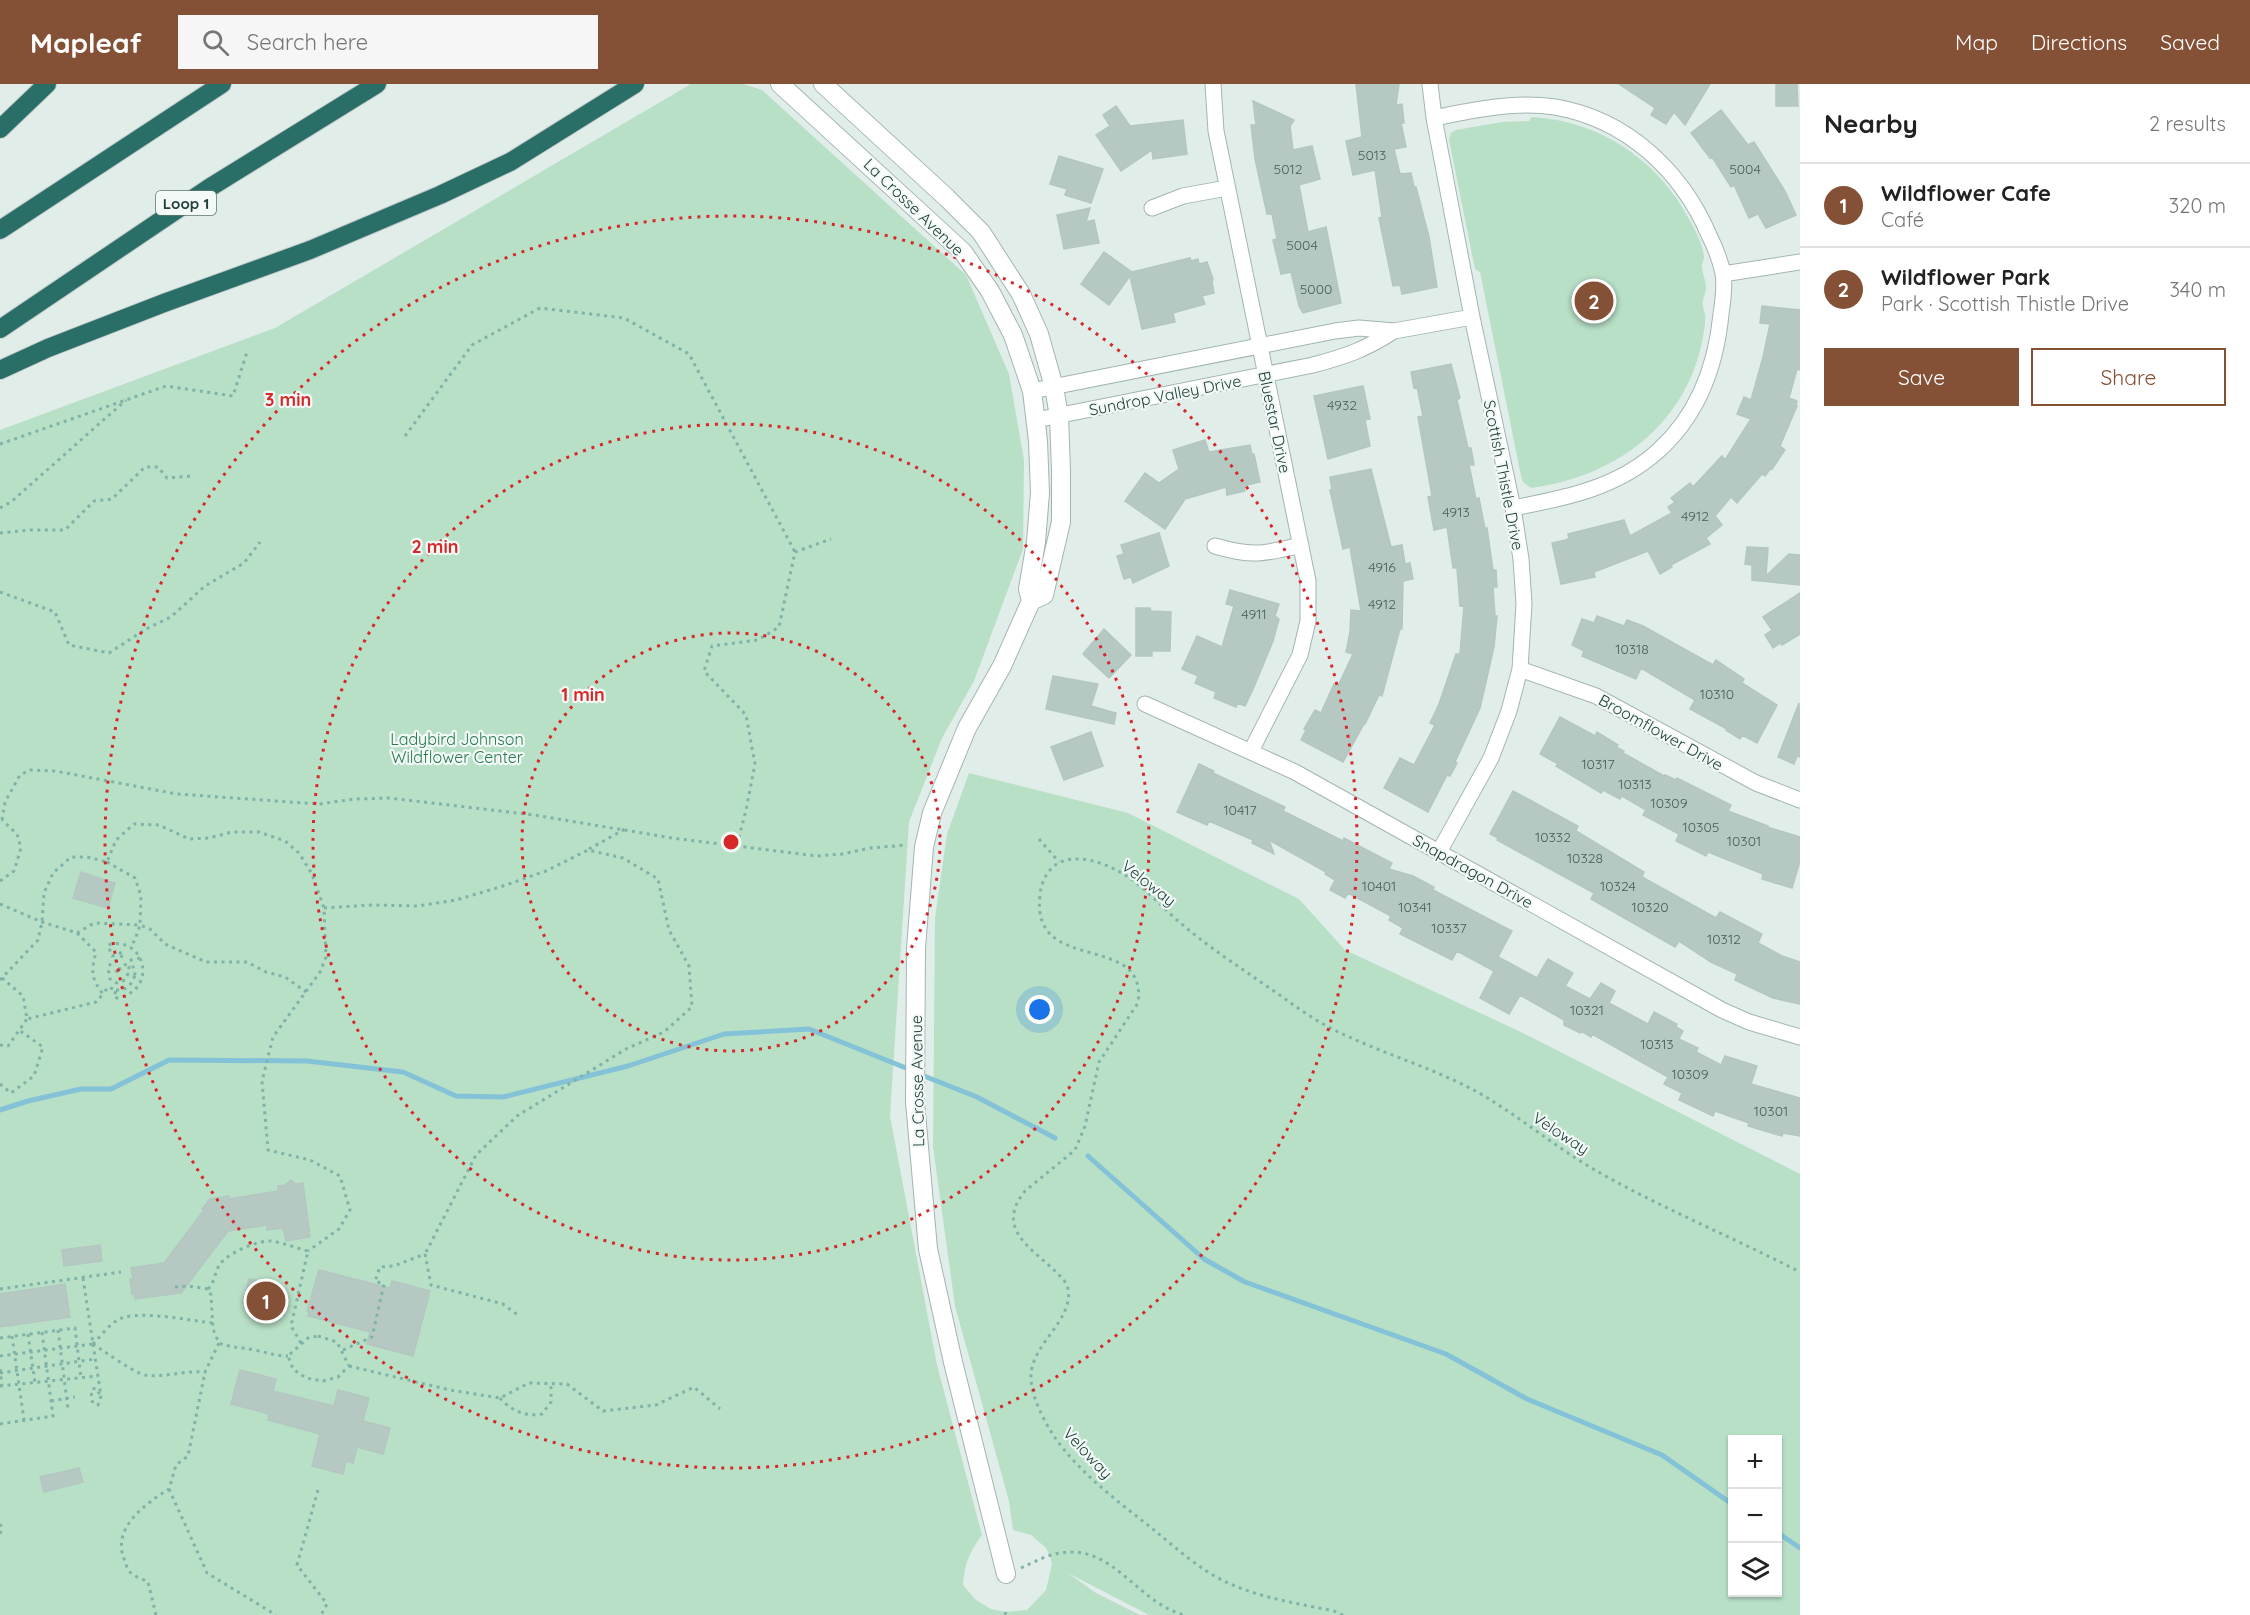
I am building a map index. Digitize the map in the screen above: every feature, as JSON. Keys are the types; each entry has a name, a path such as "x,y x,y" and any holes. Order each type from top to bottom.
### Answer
{"highway":[{"path":"0,129 47,84"},
{"path":"0,230 222,84"},
{"name":"Loop 1","path":"0,329 209,188 377,84"},
{"path":"0,370 48,348 310,250 440,195 510,162 635,84"}],"street":[{"name":"La Crosse Avenue","path":"780,84 963,252 990,291 1013,335 1032,391 1036,420 1040,494 1036,542 1028,589 1031,602"},
{"name":"La Crosse Avenue","path":"823,84 981,232 1021,294 1039,334 1054,387 1059,416 1061,522 1044,595 1031,602 1002,666 967,728 944,779 932,813 924,847 916,948 915,1102 928,1249 953,1362 1006,1574"},
{"name":"Bluestar Drive","path":"1213,84 1216,131 1227,189 1308,581 1308,621 1304,641 1294,668 1251,751"},
{"name":"Scottish Thistle Drive","path":"1430,84 1434,118 1472,317 1512,508 1521,559 1524,604 1520,669 1509,711 1491,758 1438,852"},
{"path":"1434,118 1495,106 1537,106 1574,112 1620,131 1660,160 1686,191 1702,217 1723,274 1721,318 1712,367 1692,410 1671,438 1642,464 1608,483 1581,494 1512,508"},
{"path":"1152,208 1183,196 1227,189"},
{"path":"1723,274 1800,262"},
{"name":"Sundrop Valley Drive","path":"1032,391 1343,330 1359,328 1394,331 1472,317"},
{"name":"Sundrop Valley Drive","path":"1036,420 1265,375 1355,353 1369,348 1394,331"},
{"path":"1215,546 1252,555 1266,554 1301,545"},
{"name":"Broomflower Drive","path":"1520,669 1596,696 1756,783 1800,800"},
{"name":"Snapdragon Drive","path":"1145,704 1251,751 1335,794 1722,1010 1749,1022 1800,1037"}],"path":[{"path":"405,436 472,345 540,308 624,318 689,354 795,552 779,627 758,640 712,646 704,671 746,715 755,764 737,845"},
{"path":"0,444 166,386 233,396 248,352"},
{"path":"0,508 11,502 127,399"},
{"path":"0,533 65,530 94,501 112,499 145,467 158,467 167,478 194,476"},
{"path":"795,552 831,539"},
{"path":"0,592 55,612 69,645 110,653 146,629 171,617 205,586 244,563 260,542"},
{"path":"0,881 14,871 21,848 17,834 1,819 5,802 20,775 30,770 66,773 177,794 309,803 355,798 389,798 534,815 672,838 817,856 892,846 924,847"},
{"path":"107,862 116,840 134,824 159,825 189,839 209,838 232,832 259,832 285,841 299,853 312,874 324,908 326,957 320,972 273,1037 262,1081 268,1150 310,1160 340,1176 350,1210 339,1228 308,1251 291,1326 301,1343"},
{"path":"324,908 371,905 418,906 456,900 546,871 626,829"},
{"path":"1039,840 1059,862"},
{"path":"519,1316 503,1304 431,1285 425,1254 476,1155 518,1116 626,1049 664,1032 692,1006 689,966 669,930 658,879 623,858 588,850"},
{"path":"27,1019 23,996 1,979 38,940 44,893 53,873 71,857 87,857 107,862 135,878 141,896 140,924 130,947"},
{"name":"Veloway","path":"1343,1615 1334,1611 1253,1594 1222,1580 1180,1551 1102,1487 1065,1451 1047,1425 1033,1390 1032,1366 1041,1347 1065,1311 1069,1300 1068,1287 1061,1276 1018,1235 1013,1224 1013,1212 1025,1191 1075,1149 1085,1126 1099,1062 1138,1003 1139,993 1133,974 1120,962 1069,947 1052,936 1046,928 1040,914 1040,893 1046,876 1059,862 1067,859 1086,860 1118,871 1131,879 1186,928 1317,1020 1345,1035 1456,1081 1481,1094 1594,1169 1690,1220 1800,1272"},
{"path":"0,904 42,922 76,933 96,952 92,968 93,982 103,994"},
{"path":"76,933 94,923 140,924 150,929 165,944 206,962 248,962 266,972 285,976 306,992"},
{"path":"116,990 114,997 117,998 128,996 138,988 143,975 140,958 130,947 118,944 108,945 112,956 123,952 121,958 111,963 108,968 110,979 117,983 125,980 129,967 127,963 121,969 116,968 118,972"},
{"path":"0,1045 8,1046 27,1019 96,1002 108,987 123,990 132,983 135,974 131,960 140,958"},
{"path":"128,974 135,974"},
{"path":"0,1084 11,1094 34,1076 44,1047 19,1030"},
{"path":"208,1289 212,1285 219,1265 228,1255 235,1252 269,1241 308,1251"},
{"path":"342,1351 372,1336 384,1284 375,1281 380,1267 394,1266 425,1254"},
{"path":"0,1289 121,1272"},
{"path":"83,1278 101,1396 98,1405 93,1403 92,1389 96,1388 101,1396"},
{"path":"176,1287 189,1286 208,1289"},
{"path":"208,1289 211,1295 213,1329 219,1342 230,1347 255,1350 273,1356 288,1356 308,1338 318,1336 337,1342 349,1366"},
{"path":"93,1344 117,1319 134,1316 170,1316 213,1323"},
{"path":"0,1338 75,1328 81,1378"},
{"path":"58,1330 68,1409"},
{"path":"0,1424 53,1416 42,1332"},
{"path":"28,1334 35,1383"},
{"path":"12,1336 24,1420"},
{"path":"219,1342 205,1372 189,1456 176,1465 169,1489 207,1573 276,1615"},
{"path":"0,1356 93,1344 143,1375 205,1372"},
{"path":"288,1356 293,1369 306,1378 323,1381 338,1377 349,1366"},
{"path":"95,1359 0,1371 1,1386 98,1376"},
{"path":"349,1366 450,1390 500,1398 529,1383 567,1384 603,1411 656,1405 694,1387 720,1409"},
{"path":"500,1398 508,1407 531,1416 542,1414 551,1402 551,1383"},
{"path":"51,1401 75,1397"},
{"path":"156,1615 148,1582 130,1573 122,1555 120,1541 136,1513 169,1489"},
{"path":"318,1490 297,1565 327,1604 321,1615"},
{"path":"0,1524 2,1528 0,1534"},
{"path":"1006,1574 1058,1553 1084,1554 1118,1570 1153,1600 1178,1614 1185,1615"}],"green space":[{"name":"Ladybird Johnson Wildflower Center","path":"691,84 743,84 762,90 966,275 1009,374 1024,460 1023,549 974,681 942,738 909,822 890,1116 937,1365 982,1535 968,1559 963,1585 976,1600 991,1609 1005,1612 1027,1610 1046,1590 1052,1564 1046,1548 1031,1535 1013,1530 1009,1501 955,1306 933,1147 935,918 947,834 969,773 1128,813 1299,899 1345,950 1523,1033 1800,1174 1800,1615 1149,1615 1068,1573 1096,1593 1140,1615 0,1615 0,430 275,328"},
{"path":"1532,117 1581,126 1603,135 1643,161 1661,178 1676,198 1698,237 1704,257 1702,269 1706,288 1703,303 1705,326 1694,368 1681,396 1664,421 1618,459 1562,482 1531,488 1523,482 1521,476 1480,272 1475,269 1449,140 1451,133 1456,130 1502,122 1529,121"}],"building":[{"path":"1356,84 1399,84 1396,105 1402,104 1404,123 1401,123 1406,147 1394,149 1400,174 1411,173 1414,187 1416,187 1429,237 1437,287 1402,294 1400,285 1393,286 1379,218 1382,217 1375,170 1353,175 1346,141 1362,137"},
{"path":"1619,84 1710,84 1685,125 1674,112 1666,124 1651,115 1655,108"},
{"path":"1776,84 1797,84 1798,106 1776,106"},
{"path":"1253,101 1294,120 1290,126 1293,150 1312,146 1320,179 1299,185 1308,232 1326,227 1341,303 1303,313 1299,306 1291,272 1281,274 1273,240 1277,239 1272,214 1267,214 1255,159 1251,125 1256,125"},
{"path":"1116,106 1130,126 1183,120 1187,154 1153,159 1152,150 1121,171 1096,135 1110,126 1103,115"},
{"path":"1721,110 1748,145 1754,142 1785,191 1796,215 1766,228 1758,214 1749,218 1734,185 1731,187 1712,157 1710,158 1691,133"},
{"path":"1059,156 1103,169 1091,203 1065,195 1067,189 1050,184"},
{"path":"1090,208 1086,222 1094,220 1099,243 1064,249 1057,215"},
{"path":"1104,252 1132,272 1190,258 1191,261 1198,259 1199,264 1207,262 1213,279 1214,293 1202,296 1205,304 1173,313 1175,322 1142,329 1130,276 1109,305 1081,284"},
{"path":"1762,306 1800,310 1800,370 1797,369 1789,398 1797,401 1797,406 1780,446 1785,450 1772,469 1765,476 1762,474 1737,503 1731,497 1715,516 1722,525 1706,538 1710,544 1671,565 1672,567 1660,574 1648,551 1594,572 1595,577 1561,584 1552,543 1566,540 1569,538 1568,534 1624,520 1630,536 1672,513 1668,507 1675,502 1671,498 1690,483 1693,487 1722,456 1725,460 1751,419 1737,414 1744,397 1751,400 1763,357 1770,324 1760,323"},
{"path":"1451,364 1460,398 1457,400 1468,448 1471,448 1474,465 1469,465 1476,499 1479,498 1485,529 1487,528 1493,570 1496,570 1497,587 1493,587 1495,616 1497,616 1494,647 1480,708 1455,762 1457,763 1450,776 1447,775 1428,812 1384,788 1400,758 1414,765 1435,725 1430,723 1456,654 1460,654 1464,605 1460,606 1457,568 1453,568 1447,527 1434,530 1428,497 1432,496 1418,417 1423,416 1417,387 1414,388 1411,372"},
{"path":"1363,386 1370,419 1365,420 1370,446 1328,459 1314,396"},
{"path":"1205,440 1209,452 1250,445 1260,482 1247,485 1244,488 1245,491 1227,495 1226,487 1185,499 1165,529 1125,501 1145,473 1159,483 1179,469 1173,450"},
{"path":"1371,469 1391,547 1402,545 1405,564 1410,563 1413,579 1403,581 1402,629 1400,629 1382,696 1379,695 1343,762 1301,740 1306,730 1304,729 1315,710 1321,713 1334,684 1338,686 1353,654 1346,652 1351,610 1361,611 1350,547 1343,549 1330,490 1332,490 1330,477"},
{"path":"1159,533 1169,566 1133,583 1131,577 1124,579 1117,556 1124,554 1121,545"},
{"path":"1747,547 1768,548 1766,576 1789,554 1800,555 1800,585 1752,580 1752,565 1745,564"},
{"path":"1230,590 1279,604 1275,616 1279,619 1273,641 1254,687 1245,706 1238,703 1236,707 1214,698 1216,692 1195,683 1198,676 1182,669 1197,636 1222,647 1234,606 1226,604"},
{"path":"1800,593 1800,634 1773,648 1765,635 1772,630 1763,617"},
{"path":"1136,608 1171,612 1170,651 1152,651 1152,656 1136,656"},
{"path":"1597,616 1624,626 1627,620 1643,626 1713,665 1716,660 1744,679 1742,683 1777,705 1757,743 1742,735 1740,739 1727,729 1690,709 1695,700 1641,668 1636,679 1582,656 1584,651 1572,645 1582,619 1594,623"},
{"path":"1104,629 1131,655 1109,678 1083,654"},
{"path":"1053,676 1098,684 1091,706 1116,713 1114,724 1046,709"},
{"path":"1799,703 1800,757 1797,756 1794,764 1778,757"},
{"path":"1560,717 1595,736 1597,732 1618,745 1616,747 1624,751 1623,753 1664,776 1676,780 1677,778 1731,805 1728,811 1767,827 1800,837 1800,861 1792,888 1762,879 1763,874 1708,852 1706,856 1676,841 1679,834 1643,815 1646,810 1622,796 1620,799 1603,790 1601,793 1556,766 1558,764 1540,754"},
{"path":"1091,732 1103,766 1064,780 1051,747"},
{"path":"1199,764 1285,807 1283,811 1343,841 1344,838 1392,863 1389,869 1413,876 1434,887 1433,890 1512,931 1498,957 1537,978 1548,959 1573,973 1565,986 1590,999 1601,983 1615,991 1609,1003 1648,1024 1654,1012 1677,1024 1676,1027 1683,1031 1679,1039 1698,1048 1696,1052 1721,1065 1725,1056 1757,1066 1751,1084 1800,1098 1800,1136 1783,1133 1782,1136 1748,1126 1749,1123 1715,1111 1713,1116 1679,1100 1682,1093 1664,1084 1668,1077 1592,1034 1591,1037 1564,1025 1564,1020 1520,995 1509,1014 1480,998 1494,971 1457,951 1452,960 1400,934 1403,928 1389,920 1391,916 1348,893 1345,898 1330,890 1335,880 1325,874 1326,872 1269,840 1274,854 1252,843 1253,840 1209,821 1207,825 1177,812"},
{"path":"1513,791 1578,826 1576,831 1644,872 1642,877 1716,918 1720,912 1762,934 1758,943 1782,956 1800,962 1800,1004 1773,998 1735,980 1737,974 1711,962 1679,941 1675,947 1591,899 1594,893 1497,840 1498,838 1490,834"},
{"path":"81,872 115,883 108,908 73,898"},
{"path":"291,1180 296,1184 303,1183 310,1237 286,1241 283,1228 267,1230 267,1225 228,1231 181,1293 135,1299 130,1279 133,1279 131,1268 164,1263 210,1199 229,1196 229,1199 278,1191 278,1186 285,1185"},
{"path":"100,1245 102,1261 64,1266 62,1250"},
{"path":"319,1270 390,1288 392,1281 430,1291 413,1356 367,1344 370,1332 308,1316 309,1311 307,1311"},
{"path":"249,1279 283,1291 278,1312 243,1303"},
{"path":"65,1284 70,1317 0,1327 0,1294"},
{"path":"240,1370 276,1379 273,1391 334,1406 338,1390 369,1398 363,1421 390,1428 383,1454 357,1447 353,1463 346,1461 343,1474 312,1466 320,1434 268,1420 269,1414 231,1404"},
{"path":"79,1468 83,1482 44,1492 40,1477"}],"waterway":[{"path":"0,1110 81,1089 111,1089 169,1060 307,1061 403,1072 456,1096 503,1097 628,1066 724,1034 809,1029 911,1070"},
{"path":"919,1074 977,1097 1055,1138"},
{"path":"1088,1156 1204,1259 1245,1282 1446,1354 1527,1399 1662,1455 1728,1501"},
{"path":"1782,1536 1800,1548"}],"place":[{"name":"Wildflower Park","path":"1594,301"},
{"name":"Wildflower Cafe","path":"266,1301"}]}
